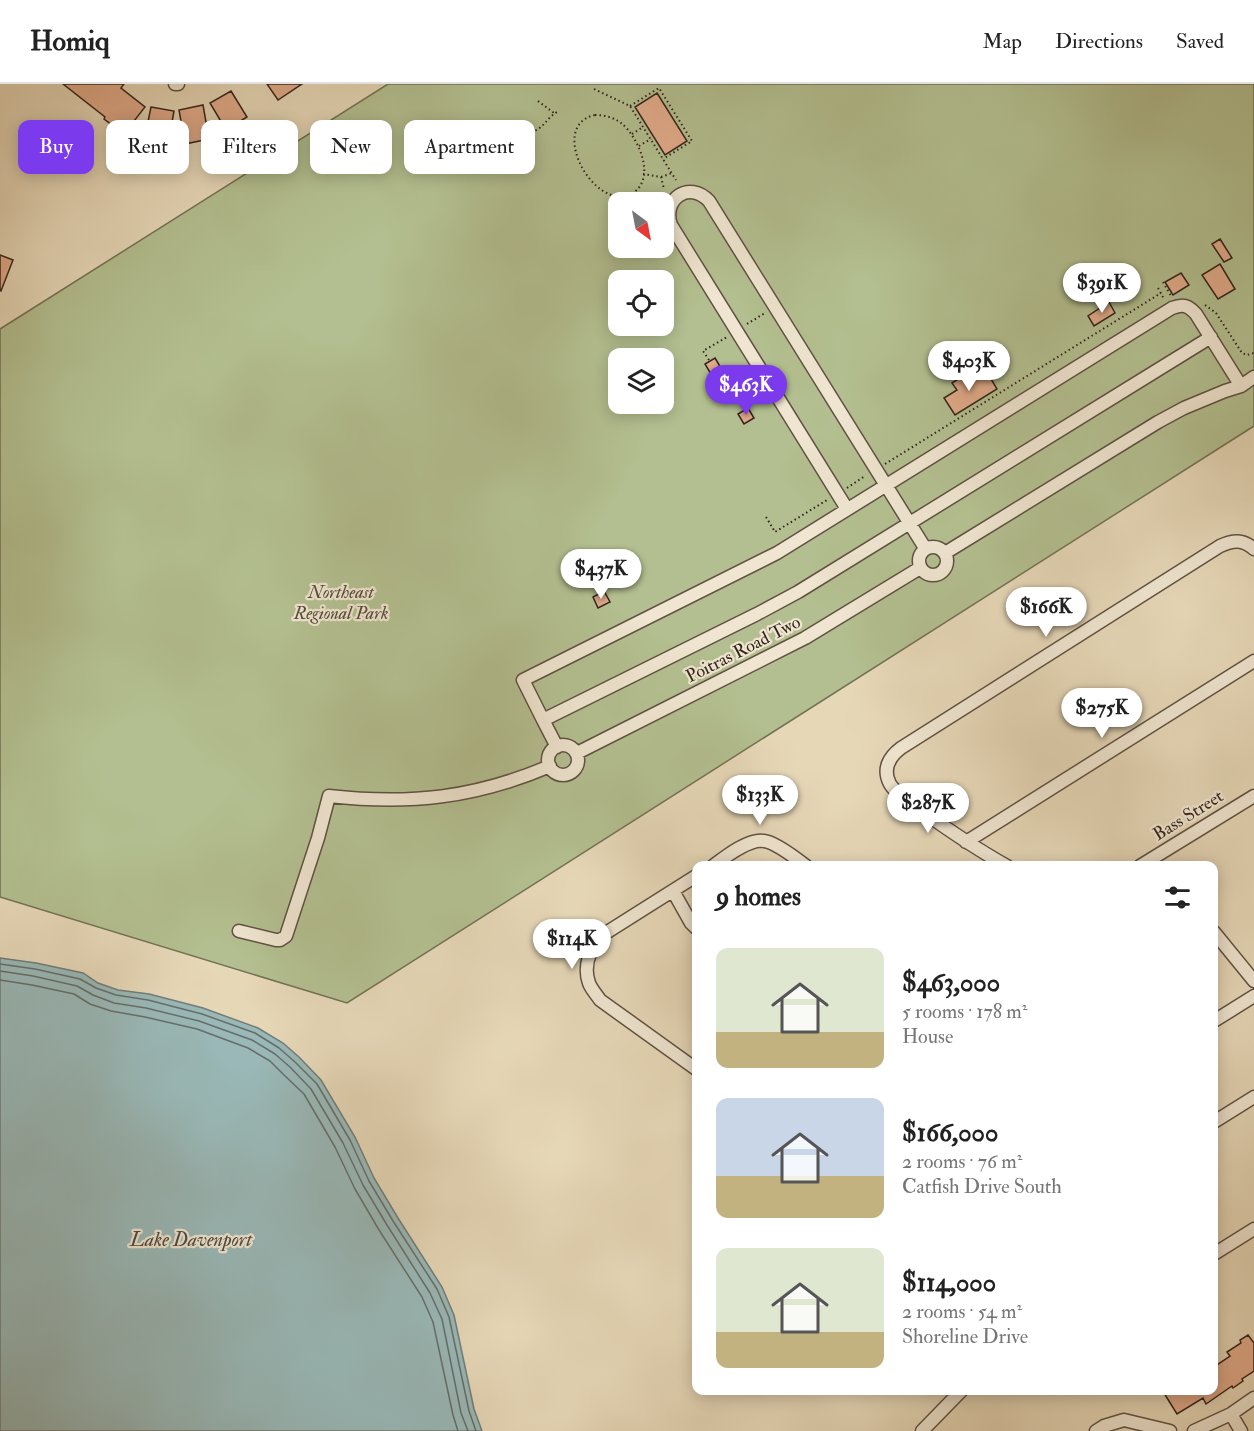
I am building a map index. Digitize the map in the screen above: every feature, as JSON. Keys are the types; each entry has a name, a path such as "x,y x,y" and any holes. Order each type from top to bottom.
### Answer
{"street":[{"path":"848,509 670,225 669,207 677,197 689,191 705,196 709,201 925,548"},
{"path":"556,747 523,680 777,553 1172,308 1179,305 1191,308 1241,386"},
{"path":"543,720 798,592 1211,336"},
{"name":"Poitras Road Two","path":"239,931 276,940 284,939 288,933 329,796 390,801 436,798 494,787 550,766 557,773 566,774 577,765 577,753 805,638 920,568 927,574 940,573 947,565 945,554 1158,422 1184,408 1241,386 1254,377"},
{"name":"Poitras Road Two","path":"1241,386 1254,387"},
{"path":"998,861 966,842 899,794 890,783 887,771 890,758 901,748 1220,546 1239,541 1245,542 1254,549"},
{"path":"920,568 919,555 925,548 935,546 945,554"},
{"path":"966,842 1254,661"},
{"path":"550,766 549,757 556,747 566,745 577,753"},
{"name":"Bass Street","path":"1156,861 1254,796"},
{"path":"720,861 746,844 764,840 785,850 799,861"},
{"path":"692,879 601,936 592,946 586,965 589,984 600,1000 692,1066"},
{"path":"673,891 692,924"},
{"path":"1218,937 1254,981"},
{"path":"1218,1018 1254,996"},
{"path":"1218,1119 1254,1096"},
{"path":"1218,1252 1254,1229"},
{"path":"922,1431 957,1395"},
{"path":"1194,1431 1230,1414 1254,1398"},
{"path":"1230,1414 1241,1431"},
{"path":"1096,1431 1124,1420 1170,1431"}],"path":[{"path":"630,106 659,88 665,96 692,141 663,159"},
{"path":"594,89 630,106 676,180"},
{"path":"535,131 541,129 556,112 538,101"},
{"path":"587,116 608,116 632,134 643,159 644,174 641,184 633,193 619,196 605,192 594,183 577,158 574,144 581,122 587,116"},
{"path":"632,134 643,127"},
{"path":"639,146 651,139"},
{"path":"644,174 666,177 672,173"},
{"path":"661,177 664,189"},
{"path":"1163,282 1173,298"},
{"path":"766,517 775,532 1161,293"}],"green space":[{"name":"Northeast Regional Park","path":"388,84 1254,84 1254,426 347,1003 0,897 0,329 245,174 298,174 298,141 310,133 310,174 392,174 392,120 331,120"}],"water":[{"name":"Lake Davenport","path":"0,958 83,973 98,983 118,990 149,994 203,1008 258,1028 283,1043 299,1057 321,1080 355,1137 374,1178 442,1287 454,1315 474,1409 482,1431 0,1431"}],"building":[{"path":"63,84 124,84 121,88 145,107 135,120 106,120 105,117"},
{"path":"267,84 302,84 278,100"},
{"path":"231,91 247,117 242,120 220,120 210,103"},
{"path":"657,93 687,141 665,155 635,107"},
{"path":"203,105 206,120 201,120 201,141 189,143 189,120 181,120 179,110"},
{"path":"151,107 174,111 172,120 148,120"},
{"path":"1220,239 1232,258 1224,262 1212,244"},
{"path":"0,255 13,260 1,291 0,290"},
{"path":"1220,264 1235,289 1218,299 1202,275"},
{"path":"1181,273 1189,285 1173,295 1165,282"},
{"path":"1109,302 1115,313 1094,326 1088,316"},
{"path":"715,358 728,380 718,386 705,364"},
{"path":"969,372 974,380 987,372 997,389 955,415 944,398 957,390 952,383"},
{"path":"748,408 754,418 744,424 738,414"},
{"path":"604,591 610,602 598,608 593,597"},
{"path":"1248,1335 1254,1343 1254,1371 1233,1388 1232,1386 1206,1404 1203,1398 1177,1414 1165,1395 1218,1395 1218,1364 1230,1356 1227,1352 1241,1343 1240,1340"}]}
